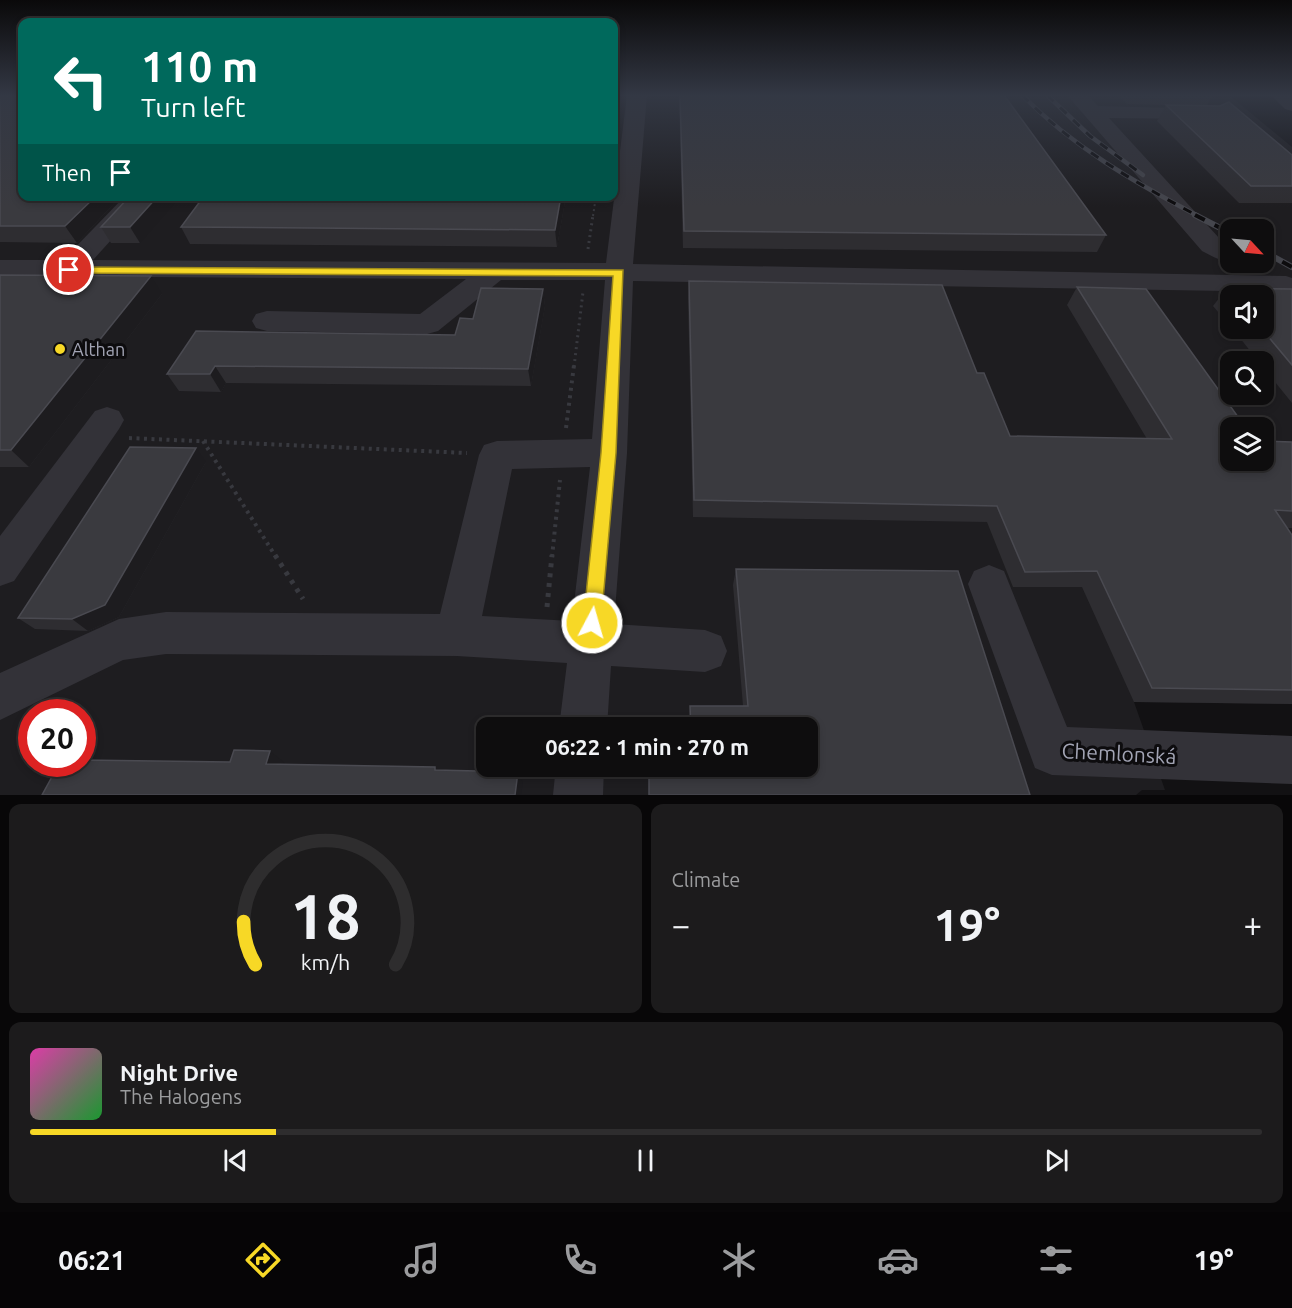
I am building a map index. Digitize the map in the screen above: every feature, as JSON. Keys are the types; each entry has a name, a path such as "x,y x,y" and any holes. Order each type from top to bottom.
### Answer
{"street":[{"path":"584,717 609,453 619,272 633,132"},
{"path":"1110,132 1220,250 1203,282"},
{"path":"69,270 134,201"},
{"path":"2,270 619,272 1203,282 1289,287"},
{"path":"267,321 427,324 493,272"},
{"path":"1264,273 1289,287"},
{"path":"0,568 102,428"},
{"path":"457,635 497,455 609,453"},
{"name":"Chemlonská","path":"989,584 1052,751 1292,760"},
{"path":"0,697 119,640 166,633 457,635 705,651"},
{"path":"578,795 579,777"}],"path":[{"path":"585,272 595,201"},
{"path":"102,428 203,441 497,455"},
{"path":"203,441 326,635"}],"shaded area":[{"path":"0,132 8,132 18,178 18,201 618,201 618,132 1274,132 1292,147 1292,704 1134,702 1165,790 1142,790 1136,795 0,795"}],"building":[{"path":"0,132 18,132 18,201 91,201 65,226 0,226"},
{"path":"681,132 1031,132 1106,235 684,231"},
{"path":"1194,132 1265,132 1292,155 1292,186 1251,186"},
{"path":"125,201 153,201 130,227 101,227"},
{"path":"200,201 560,201 555,230 181,227"},
{"name":"Althan","path":"0,275 151,276 11,450 0,450"},
{"path":"689,281 942,285 977,373 984,373 1010,436 1172,439 1077,287 1146,289 1220,392 1220,405 1229,405 1238,417 1220,417 1220,471 1274,471 1274,441 1292,442 1292,511 1275,510 1292,535 1292,690 1152,688 1097,571 1025,572 997,506 694,500"},
{"path":"481,288 543,289 528,369 215,366 210,374 167,374 196,331 455,335 460,318 473,319"},
{"path":"1274,289 1292,289 1292,365 1270,339 1274,339"},
{"path":"130,447 196,448 105,605 72,619 18,618"},
{"path":"736,569 958,571 1030,795 649,795 649,778 818,777 818,717 690,717 690,706 748,706"},
{"path":"234,750 270,751 266,764 435,767 435,770 476,771 476,777 517,777 515,795 42,795 52,777 96,777 96,760 230,762"}],"railway":[{"path":"1063,132 1105,162 1198,216"},
{"path":"1086,132 1143,175"},
{"path":"1195,215 1220,228"},
{"path":"1274,257 1292,267"}],"place":[{"name":"Althan","path":"60,349"}],"route":[{"path":"69,270 619,272 609,453 592,623"}]}
